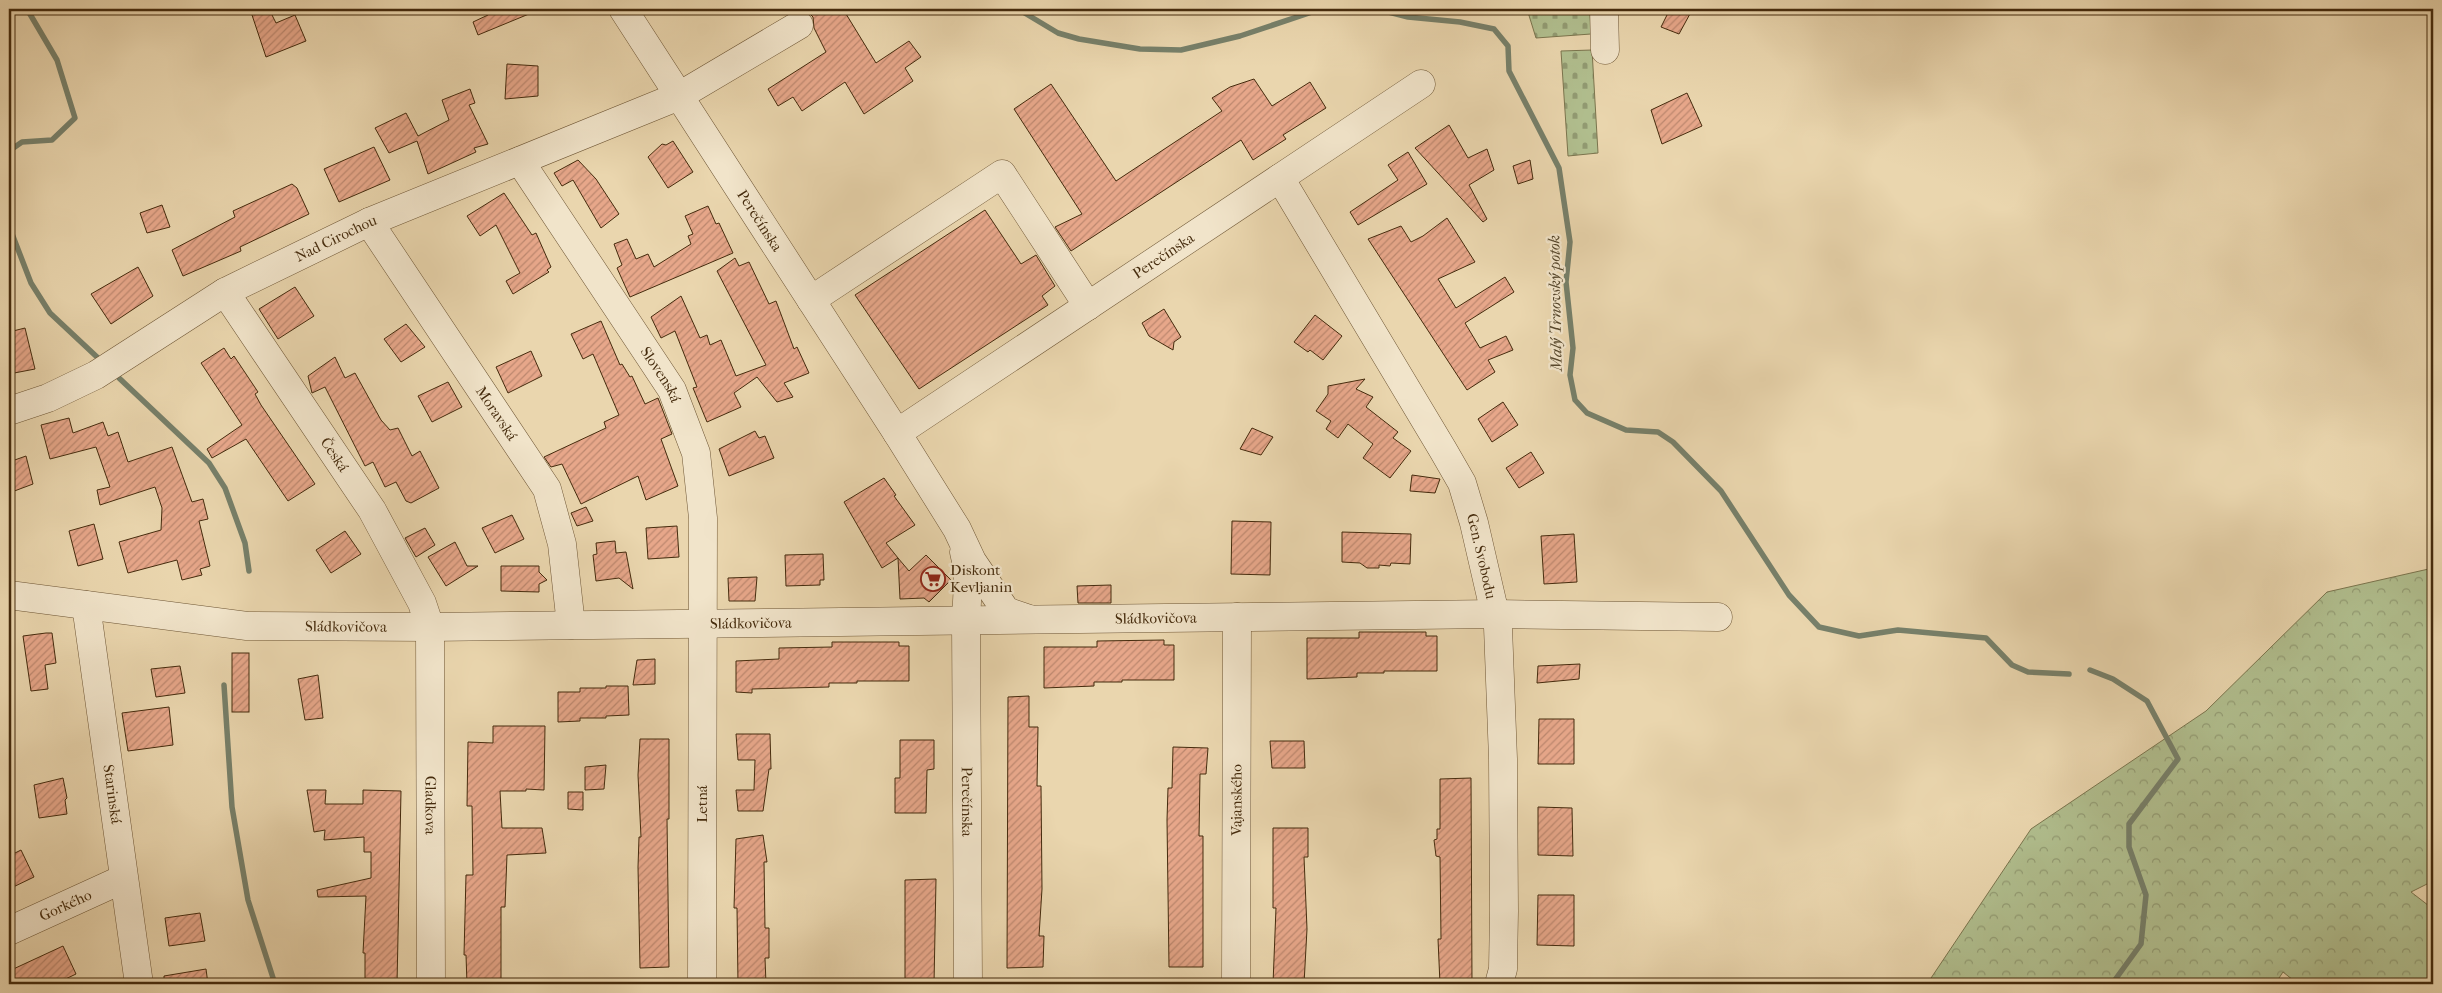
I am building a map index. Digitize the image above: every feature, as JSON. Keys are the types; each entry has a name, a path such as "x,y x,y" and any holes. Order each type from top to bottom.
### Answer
{"street":[{"name":"Perečínska","path":"623,9 957,529 984,563 1014,608 1030,619"},
{"path":"1604,9 1605,50"},
{"name":"Nad Cirochou","path":"9,411 48,398 96,375 225,292 369,222 679,96 799,25"},
{"name":"Perečínska","path":"897,433 1421,84"},
{"name":"Slovenská","path":"520,161 672,390 696,453 703,518 702,624"},
{"path":"811,300 1002,174 1088,306"},
{"name":"Gen. Svobodu","path":"1280,178 1462,483 1474,523 1498,627 1503,759 1503,969 1499,984"},
{"name":"Moravská","path":"369,222 547,489 562,544 570,625"},
{"name":"Česká","path":"225,292 372,510 422,603 430,627"},
{"name":"Perečínska","path":"957,529 972,561 1006,611 1030,619"},
{"name":"Perečínska","path":"957,529 968,566 959,614 968,984"},
{"name":"Perečínska","path":"984,563 991,590"},
{"path":"959,614 982,614 989,604 991,590"},
{"name":"Sládkovičova","path":"9,595 247,626 430,627 702,624 959,614 1030,619 1496,614 1718,617"},
{"name":"Starinská","path":"86,605 139,984"},
{"name":"Vajanského","path":"1236,984 1237,617"},
{"name":"Letná","path":"702,624 702,984"},
{"name":"Gladkova","path":"430,627 431,984"},
{"name":"Gorkého","path":"9,931 123,880"}],"green space":[{"path":"1527,9 1590,9 1591,34 1536,38"},
{"path":"1592,50 1598,153 1568,156 1561,51"},
{"path":"2433,568 2433,881 2411,892 2433,909 2433,984 2298,984 2283,972 2275,984 1927,984 2031,829 2206,711 2327,592"}],"building":[{"path":"250,9 269,9 276,23 295,15 306,41 266,57"},
{"path":"485,9 541,9 478,35 473,22 488,15"},
{"path":"818,9 843,9 876,63 909,41 921,57 905,68 913,81 864,114 845,82 802,111 793,97 778,106 768,89 826,52 814,28 813,17 810,14"},
{"path":"1670,9 1691,12 1679,34 1661,27"},
{"path":"507,64 538,66 538,96 505,99"},
{"path":"1254,79 1272,106 1310,82 1326,108 1283,135 1286,139 1253,160 1241,140 1071,251 1055,227 1082,214 1014,109 1051,84 1116,181 1222,111 1212,98 1230,87"},
{"path":"470,89 475,103 469,105 488,144 474,148 476,152 428,174 417,141 389,153 375,128 406,113 418,136 449,120 442,100"},
{"path":"1687,93 1702,126 1662,144 1651,110"},
{"path":"1449,125 1468,158 1487,149 1494,170 1469,185 1487,219 1483,222 1415,148"},
{"path":"673,141 693,172 668,188 648,157 662,144 666,145"},
{"path":"374,147 390,180 339,202 324,169"},
{"path":"1408,152 1427,184 1358,225 1350,212 1398,180 1388,165"},
{"path":"578,160 596,179 619,214 601,228 573,180 562,186 554,173"},
{"path":"1530,160 1533,179 1518,184 1513,166"},
{"path":"292,184 297,188 309,214 240,247 241,251 183,276 172,250 235,217 233,211"},
{"path":"504,193 532,235 536,233 551,267 547,270 549,272 513,294 506,281 520,273 496,225 480,236 467,216"},
{"path":"162,205 170,227 147,233 140,213"},
{"path":"708,206 716,224 719,223 733,253 630,297 617,268 622,265 614,244 627,239 636,259 648,254 654,267 691,244 688,236 693,234 685,216"},
{"path":"985,210 1021,264 1036,255 1055,286 1042,296 1048,305 919,389 855,295"},
{"path":"1447,218 1475,262 1438,279 1456,308 1505,277 1514,292 1465,323 1480,348 1506,336 1513,350 1488,360 1495,372 1467,390 1368,239 1401,226 1411,242 1423,236"},
{"path":"735,258 739,266 749,262 769,304 776,301 794,349 797,347 809,373 784,383 793,397 777,402 757,377 734,393 741,407 707,422 693,388 697,387 675,331 661,338 651,317 681,296 700,338 707,335 710,345 721,340 736,376 766,365 717,271"},
{"path":"138,267 153,296 111,324 91,294"},
{"path":"295,287 314,316 278,339 259,309"},
{"path":"1164,309 1181,337 1174,342 1173,350 1149,336 1142,323"},
{"path":"1315,315 1342,336 1323,360 1310,350 1308,352 1294,342"},
{"path":"601,321 620,365 622,364 630,377 632,376 645,404 658,398 672,434 661,439 678,486 646,500 638,476 581,504 562,464 551,467 544,457 606,428 604,422 619,415 593,354 583,359 571,334"},
{"path":"406,324 425,347 401,362 384,339"},
{"path":"25,328 35,369 9,374 9,332"},
{"path":"224,348 231,359 234,356 258,392 255,394 261,405 315,484 288,501 246,439 212,458 207,449 242,425 201,363"},
{"path":"531,351 542,376 508,393 496,367"},
{"path":"335,357 345,378 355,373 381,420 390,430 398,428 412,456 420,451 439,488 411,503 406,501 396,482 385,487 373,462 365,466 325,387 312,393 308,376"},
{"path":"1365,379 1356,389 1373,397 1366,407 1398,432 1393,438 1411,451 1390,478 1363,458 1373,444 1348,424 1338,438 1326,429 1331,421 1316,411 1328,394 1328,386"},
{"path":"448,382 462,407 432,422 418,396"},
{"path":"1503,402 1518,425 1492,442 1478,419"},
{"path":"69,418 73,433 103,422 108,436 118,432 128,462 172,447 192,502 203,499 208,519 199,521 210,566 200,569 202,575 182,580 177,560 128,573 119,542 161,530 162,508 155,487 100,505 97,490 110,487 96,447 50,459 41,425"},
{"path":"1252,428 1273,437 1261,455 1240,449"},
{"path":"755,431 759,438 765,436 774,458 729,476 719,449"},
{"path":"1531,452 1544,473 1519,488 1506,468"},
{"path":"26,456 33,484 9,493 9,462"},
{"path":"1412,475 1440,479 1435,493 1410,491"},
{"path":"884,478 896,495 894,496 915,525 886,543 898,558 882,568 844,502"},
{"path":"586,507 593,521 577,526 571,513"},
{"path":"512,515 524,539 495,553 482,528"},
{"path":"1232,521 1271,522 1270,575 1231,574"},
{"path":"94,524 103,559 78,566 69,531"},
{"path":"677,526 679,557 648,559 646,528"},
{"path":"425,528 435,545 416,557 405,538"},
{"path":"345,531 361,554 331,573 316,550"},
{"path":"1342,532 1411,534 1410,564 1391,563 1390,566 1379,565 1379,568 1367,568 1360,563 1342,562"},
{"path":"1574,534 1577,582 1544,584 1541,536"},
{"path":"615,541 616,553 626,552 633,589 619,578 596,581 593,555 597,554 596,543"},
{"path":"455,542 467,566 478,566 446,586 428,557"},
{"path":"823,554 824,580 820,580 820,585 786,586 785,555"},
{"name":"Diskont Kevljanin","path":"926,555 951,580 929,602 924,598 900,599 898,558 909,571"},
{"path":"501,566 539,566 539,572 547,580 539,584 539,592 501,591"},
{"path":"757,577 755,601 729,601 728,578"},
{"path":"1111,585 1111,603 1078,603 1077,586"},
{"path":"1359,632 1426,632 1426,636 1437,636 1437,671 1384,671 1384,673 1357,673 1357,677 1307,679 1307,638 1359,638"},
{"path":"52,633 56,663 45,665 48,689 31,691 23,636"},
{"path":"1164,640 1164,645 1174,645 1174,680 1122,680 1122,682 1094,682 1094,686 1044,688 1044,647 1097,647 1097,641"},
{"path":"832,642 899,642 899,646 909,646 909,681 857,681 857,683 829,683 829,687 752,689 752,693 736,692 736,661 779,659 779,648 832,647"},
{"path":"232,653 249,653 249,712 232,712"},
{"path":"655,659 655,684 633,685 637,660"},
{"path":"1580,664 1579,679 1537,683 1538,666"},
{"path":"180,666 185,693 156,697 151,669"},
{"path":"318,675 323,718 305,720 298,679"},
{"path":"606,686 628,686 629,715 606,716 606,718 580,718 580,721 558,722 558,692 580,692 580,688 606,688"},
{"path":"1029,696 1029,727 1038,727 1037,786 1041,786 1042,889 1039,936 1044,936 1043,967 1007,968 1008,697"},
{"path":"169,707 173,745 128,751 122,713"},
{"path":"1539,719 1574,719 1574,764 1538,764"},
{"path":"493,726 545,726 544,790 500,791 502,828 542,828 546,853 507,855 505,907 501,907 501,984 467,984 466,955 464,955 466,875 473,875 472,806 467,806 468,742 493,743"},
{"path":"736,734 770,734 771,769 769,769 763,811 738,811 736,790 754,790 755,760 738,760"},
{"path":"640,739 669,739 669,819 667,819 669,967 640,968 638,867 639,837 641,837 638,775"},
{"path":"900,740 934,740 934,769 927,770 926,813 895,813 895,778 900,778"},
{"path":"1270,741 1304,741 1305,768 1272,768"},
{"path":"1173,747 1208,748 1206,774 1200,774 1199,836 1203,836 1203,967 1169,967 1167,820 1168,788 1172,788"},
{"path":"606,765 604,789 585,790 585,767"},
{"path":"63,778 67,798 65,800 67,814 39,818 34,785"},
{"path":"1471,778 1472,984 1440,984 1438,939 1441,939 1440,857 1436,856 1434,840 1437,839 1437,829 1440,829 1440,779"},
{"path":"307,790 326,790 325,804 363,804 363,790 401,791 397,984 365,984 365,953 363,953 366,896 318,897 317,890 371,878 371,852 364,852 364,837 324,840 325,830 314,832"},
{"path":"568,792 583,792 583,810 568,809"},
{"path":"1538,807 1572,808 1573,856 1538,855"},
{"path":"1273,828 1308,828 1308,857 1304,857 1307,929 1304,984 1273,984 1276,908 1273,908"},
{"path":"763,835 767,862 764,862 765,928 769,928 769,958 765,958 766,984 738,984 737,908 734,908 736,839"},
{"path":"21,850 34,877 9,889 9,856"},
{"path":"936,879 934,984 905,984 905,880"},
{"path":"1538,895 1574,895 1574,946 1537,945"},
{"path":"200,913 205,941 169,946 165,918"},
{"path":"63,946 76,974 55,984 9,984 9,971"},
{"path":"206,969 208,984 164,984 164,976"}],"waterway":[{"path":"9,151 22,142 52,140 75,118 57,60 27,9"},
{"name":"Malý Trnovský potok","path":"1018,9 1058,33 1079,39 1140,49 1181,50 1240,36 1321,9"},
{"name":"Malý Trnovský potok","path":"1377,9 1408,17 1460,22 1494,29 1508,46 1509,71 1559,168 1570,242 1566,282 1573,348 1570,375 1575,400 1587,413 1626,430 1658,432 1673,442 1721,491 1789,595 1819,627 1859,636 1898,630 1986,638 2012,665 2028,672 2069,674"},
{"path":"9,226 31,283 50,313 97,357"},
{"path":"119,378 209,463 225,488 245,543 249,571"},
{"name":"Malý Trnovský potok","path":"2090,670 2113,679 2147,701 2178,759 2129,824 2129,847 2146,895 2141,944 2112,984"},
{"path":"224,685 232,807 248,900 275,984"}],"place":[{"name":"Diskont Kevljanin","path":"933,579"}]}
